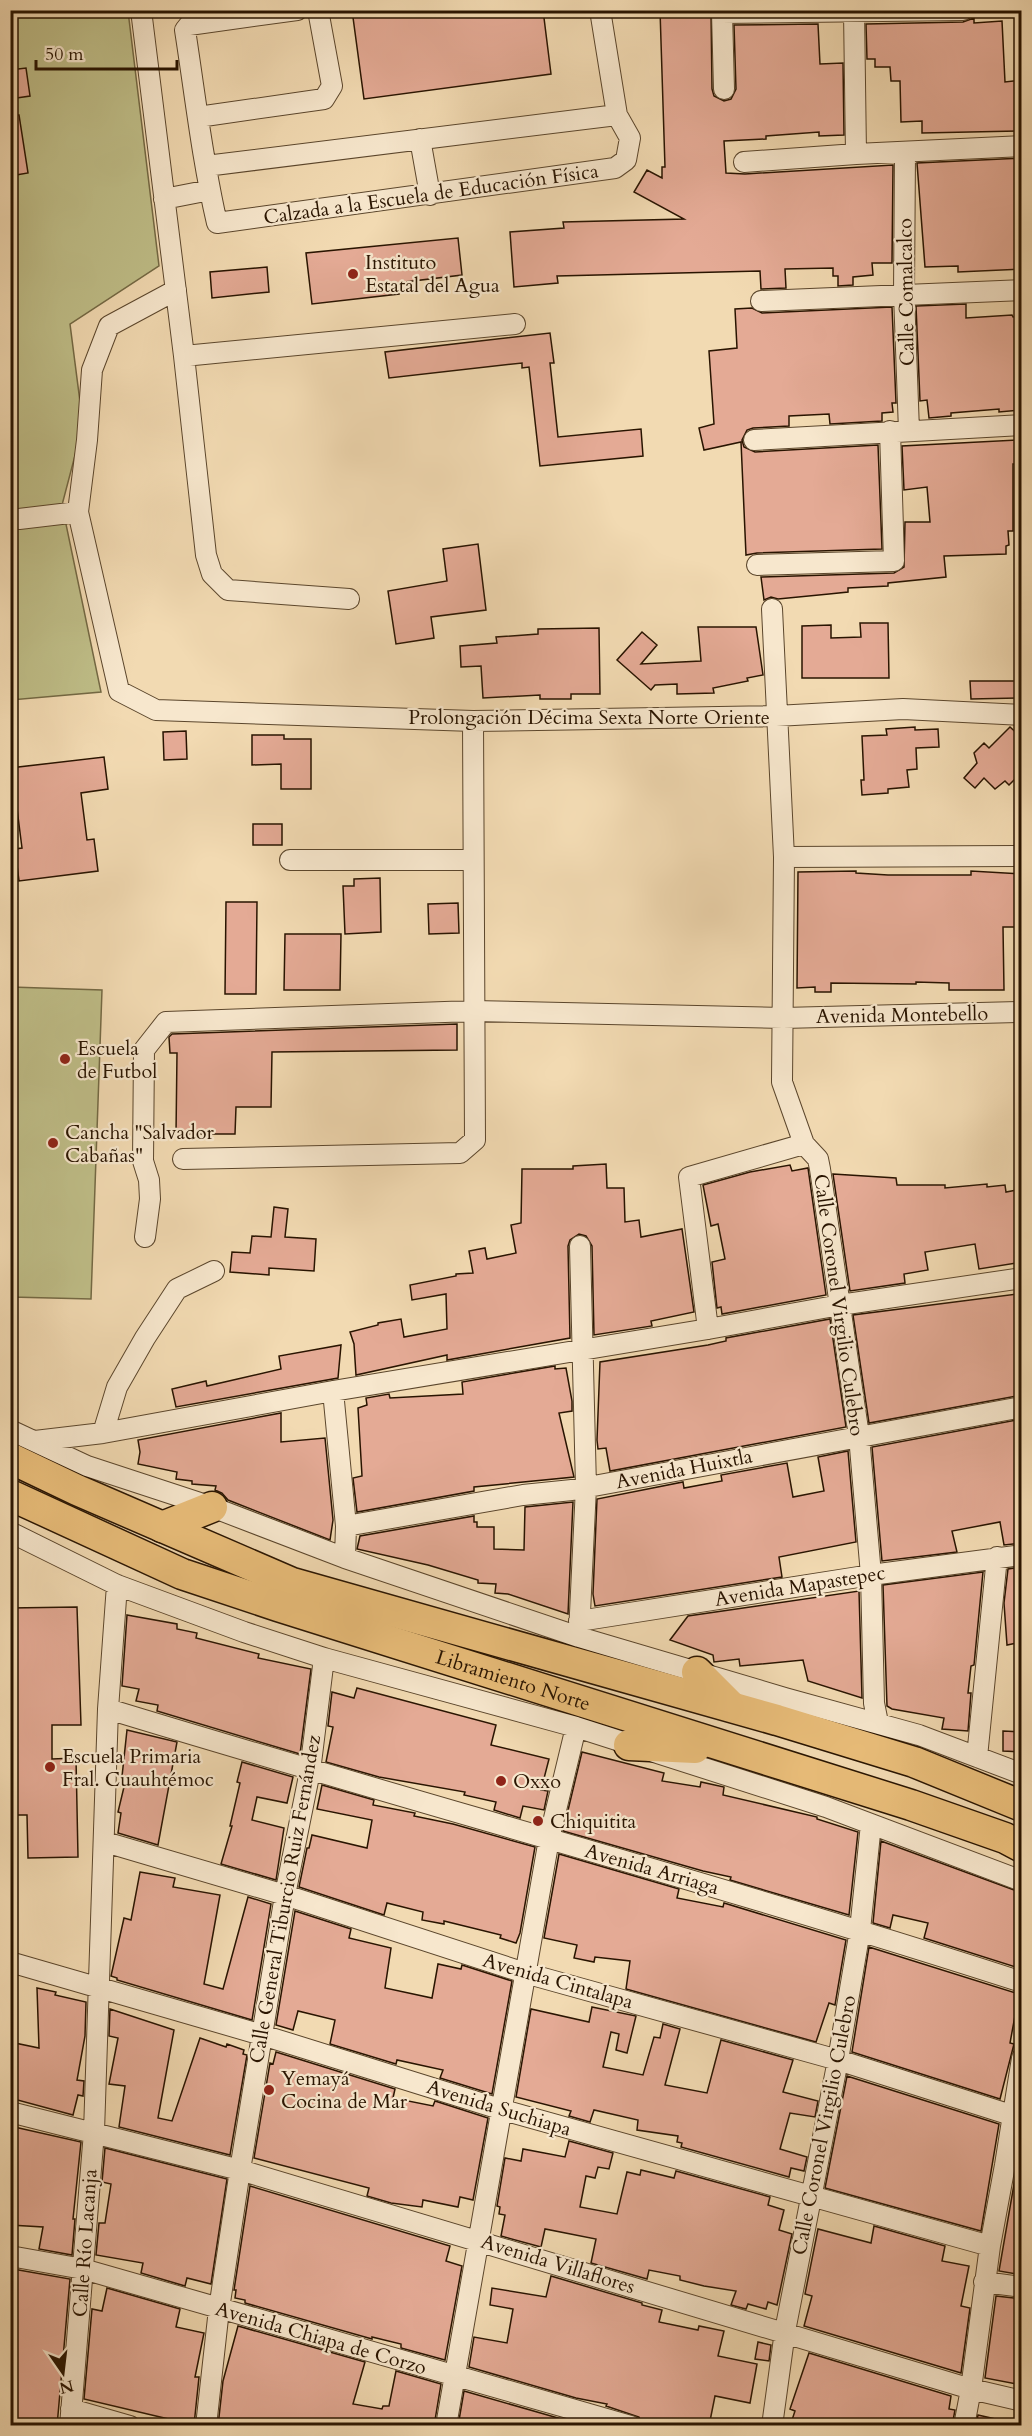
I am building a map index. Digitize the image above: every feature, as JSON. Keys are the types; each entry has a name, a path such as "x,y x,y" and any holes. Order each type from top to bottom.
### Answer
{"highway":[{"name":"Libramiento Norte","path":"10,1458 292,1583 732,1707 914,1762 1022,1806"},
{"name":"Libramiento Norte","path":"10,1495 182,1574 911,1805 1005,1838 1022,1847"},
{"path":"162,1527 212,1508"},
{"path":"697,1672 732,1707"},
{"path":"630,1745 739,1751"}],"street":[{"path":"141,10 206,555 212,574 228,590 349,599"},
{"name":"Calzada a la Escuela de Educación Física","path":"297,10 189,25 184,30 217,222 430,195 615,168 626,160 630,138 616,114 600,10"},
{"path":"198,117 324,99 332,86 318,10"},
{"path":"724,89 722,13 963,10"},
{"path":"854,12 856,154"},
{"path":"206,166 616,114"},
{"path":"420,139 430,195"},
{"path":"744,162 1022,146"},
{"name":"Calle Comalcalco","path":"757,565 894,561 904,294 905,153"},
{"path":"164,198 210,190"},
{"path":"19,519 78,512 87,440 92,370 109,326 176,290"},
{"path":"761,302 1022,290"},
{"path":"184,356 515,324"},
{"path":"754,440 1022,425"},
{"name":"Prolongación Décima Sexta Norte Oriente","path":"78,512 119,691 156,710 473,721 776,716 903,709 1022,715"},
{"path":"772,609 776,716"},
{"name":"Calle Coronel Virgilio Culebro","path":"776,716 784,857 782,1082 804,1144 818,1159 840,1305 859,1436 871,1575 874,1703 878,1724"},
{"path":"183,1159 460,1153 475,1140 473,721"},
{"path":"784,857 1022,855"},
{"path":"290,860 472,860"},
{"name":"Avenida Montebello","path":"144,1237 150,1199 149,1180 143,1161 144,1050 166,1022 473,1011 783,1018 1022,1012"},
{"path":"708,1329 689,1178 804,1144"},
{"path":"579,1629 586,1487 580,1246"},
{"path":"104,1432 117,1387 177,1289 214,1271"},
{"path":"35,1441 104,1432 840,1305 1022,1278"},
{"path":"333,1391 346,1526 345,1558"},
{"name":"Avenida Huixtla","path":"346,1526 523,1495 586,1487 1022,1407"},
{"path":"10,1430 87,1466 212,1508 345,1558 579,1629 697,1672 919,1735 1022,1774"},
{"path":"10,1532 117,1585 244,1632 324,1658 576,1727 826,1807 1022,1881"},
{"name":"Avenida Mapastepec","path":"579,1629 871,1575 1022,1555"},
{"path":"977,1757 997,1557"},
{"name":"Calle Río Lacanja","path":"71,2417 94,2132 108,1709 117,1585"},
{"name":"Calle General Tiburcio Ruiz Fernández","path":"206,2426 219,2309 240,2170 285,1895 310,1771 324,1658"},
{"name":"Avenida Arriaga","path":"108,1709 310,1771 860,1930 1022,1982"},
{"path":"446,2426 549,1839 576,1727"},
{"name":"Calle Coronel Virgilio Culebro","path":"772,2426 785,2331 838,2060 860,1930 871,1824"},
{"name":"Avenida Cintalapa","path":"105,1842 285,1895 525,1973 838,2060 1011,2115"},
{"name":"Avenida Suchiapa","path":"10,1962 261,2035 503,2110 990,2246"},
{"path":"964,2426 990,2246 1013,2167 1011,2115 1022,2058"},
{"name":"Avenida Villaflores","path":"10,2112 240,2170 785,2331 971,2389 1022,2401"},
{"name":"Avenida Chiapa de Corzo","path":"10,2256 83,2269 631,2426"},
{"path":"984,2282 1022,2287"},
{"path":"71,2417 130,2426"}],"shaded area":[{"path":"11,11 128,11 159,266 70,324 83,425 62,505 101,692 11,700"},
{"name":"Cancha \"Salvador Cabañas\"","path":"11,987 102,990 91,1299 11,1297"}],"building":[{"path":"352,10 543,10 551,74 364,99"},
{"path":"660,10 711,10 712,89 714,96 724,101 731,99 736,89 734,25 818,24 820,64 843,63 844,135 819,136 819,132 766,136 766,139 724,141 726,173 745,174 893,165 892,263 872,263 873,275 853,277 853,285 838,286 838,276 833,276 833,268 785,269 786,288 761,289 760,271 557,276 558,283 514,287 510,232 564,228 563,222 684,219 634,192 647,170 662,178 662,167 665,167"},
{"path":"974,18 974,23 1002,21 1005,82 1022,80 1022,131 922,133 922,121 901,122 900,81 891,81 890,67 875,67 875,59 867,59 866,24 963,22"},
{"path":"26,68 30,96 10,99 10,70"},
{"path":"10,115 19,115 28,173 10,176"},
{"path":"1022,158 1022,269 958,272 958,266 925,267 917,163"},
{"name":"Instituto Estatal del Agua","path":"458,238 462,275 397,283 399,294 312,304 306,253"},
{"path":"267,267 269,292 212,298 210,272"},
{"path":"966,304 966,318 1022,316 1022,410 999,412 999,409 951,413 951,416 929,418 927,400 920,401 916,306"},
{"path":"892,307 896,403 892,403 893,412 882,413 882,421 830,424 829,414 789,416 789,426 753,428 747,430 742,440 744,447 755,452 878,445 882,549 746,555 741,442 704,450 699,428 714,424 709,351 737,348 735,309 752,308 762,313"},
{"path":"550,333 554,363 550,363 558,437 641,429 643,456 540,466 529,367 522,368 522,363 389,378 385,352"},
{"path":"1017,440 1018,464 1013,464 1013,531 1008,531 1009,545 1006,546 1006,554 944,556 946,577 888,583 888,586 848,588 848,592 778,599 771,597 764,600 761,577 894,573 904,567 905,522 930,522 927,487 904,490 902,446"},
{"path":"478,544 486,610 431,617 434,638 396,644 388,591 447,581 443,549"},
{"path":"860,623 888,623 889,678 802,678 802,626 831,625 831,638 861,637"},
{"path":"698,627 756,627 763,675 747,678 748,681 713,688 714,693 677,694 677,684 655,685 651,690 617,660 642,632 657,645 641,664 701,661"},
{"path":"599,628 600,694 571,694 571,699 540,699 540,695 483,698 481,666 461,667 460,646 497,643 496,637 538,634 538,629"},
{"path":"970,681 1022,681 1022,698 971,699"},
{"path":"915,727 915,730 938,729 939,747 916,748 917,769 907,770 909,787 888,789 888,793 862,795 861,780 864,780 862,736 887,735 886,729"},
{"path":"1010,727 1022,738 1022,772 1009,785 1005,781 995,789 984,778 975,788 964,778 977,763 974,753 984,743 989,748"},
{"path":"186,731 187,759 164,760 163,732"},
{"path":"252,735 284,735 284,739 311,739 311,789 281,789 281,764 252,765"},
{"path":"104,757 108,789 81,793 87,840 94,839 98,871 19,881 15,849 22,848 16,801 10,801 10,768"},
{"path":"253,824 282,824 282,845 253,845"},
{"path":"856,871 856,873 888,875 971,875 971,871 1022,874 1022,927 1003,927 1004,990 949,990 949,983 916,982 916,984 831,983 831,992 815,992 815,987 797,988 798,872"},
{"path":"380,878 381,932 345,934 343,886 354,886 354,879"},
{"path":"226,902 257,902 256,994 225,994"},
{"path":"458,903 459,933 429,934 428,904"},
{"path":"285,934 341,934 340,990 284,990"},
{"path":"457,1024 457,1050 272,1052 271,1107 236,1107 235,1134 176,1134 177,1053 170,1053 169,1037 172,1034"},
{"path":"606,1164 607,1188 624,1188 625,1222 639,1220 641,1237 682,1229 694,1312 651,1321 652,1326 594,1335 592,1246 586,1236 579,1234 570,1240 568,1246 570,1338 447,1360 447,1355 356,1375 354,1344 350,1332 378,1325 378,1323 401,1319 404,1337 447,1329 446,1294 412,1300 410,1285 456,1276 456,1274 473,1273 469,1251 485,1248 487,1259 516,1253 511,1225 521,1223 522,1169 573,1169 573,1166"},
{"path":"790,1165 792,1171 808,1168 826,1295 722,1314 721,1307 717,1308 712,1262 725,1259 718,1224 711,1226 703,1185 750,1172"},
{"path":"833,1174 896,1178 897,1185 945,1185 945,1188 987,1184 987,1187 1005,1185 1006,1192 1022,1189 1022,1262 979,1269 975,1244 925,1252 928,1270 904,1274 905,1283 850,1291"},
{"path":"274,1207 288,1209 285,1237 316,1239 314,1271 269,1268 269,1275 230,1272 232,1252 250,1253 252,1236 271,1237"},
{"path":"1017,1294 1018,1301 1022,1300 1022,1395 869,1423 853,1315"},
{"path":"830,1319 846,1427 610,1471 606,1448 598,1449 597,1440 600,1362 708,1345 726,1341 726,1338"},
{"path":"341,1345 338,1378 176,1407 172,1389 206,1381 207,1386 281,1369 279,1356"},
{"path":"555,1366 555,1369 566,1368 572,1401 572,1411 559,1413 574,1477 474,1487 474,1491 357,1512 353,1478 362,1476 358,1408 367,1405 366,1398 389,1394 390,1398 463,1394 462,1382"},
{"path":"281,1413 281,1442 325,1438 333,1520 330,1540 228,1500 222,1493 215,1490 216,1486 192,1484 192,1481 176,1479 177,1472 138,1464 140,1452 138,1440"},
{"path":"1022,1419 1022,1543 1004,1545 1000,1522 952,1531 957,1552 882,1561 872,1447"},
{"path":"848,1451 856,1542 779,1557 782,1577 595,1606 593,1594 597,1499 683,1482 684,1488 722,1481 721,1475 787,1463 793,1497 824,1491 818,1457"},
{"path":"573,1502 568,1614 508,1594 495,1593 496,1584 478,1583 478,1580 428,1565 357,1549 360,1536 474,1516 477,1527 494,1527 494,1549 524,1550 525,1507"},
{"path":"1022,1567 1022,1642 1007,1645 1004,1603 1008,1569"},
{"path":"983,1572 974,1665 971,1666 968,1693 971,1693 968,1731 942,1729 944,1718 892,1709 887,1706 883,1585"},
{"path":"859,1591 862,1698 808,1681 803,1660 740,1666 739,1659 714,1662 713,1655 670,1640 688,1616"},
{"path":"77,1607 81,1725 52,1725 52,1759 76,1758 78,1857 28,1858 27,1815 10,1815 10,1608"},
{"path":"127,1615 177,1624 177,1629 197,1633 196,1638 259,1654 258,1658 311,1669 300,1754 157,1711 158,1705 136,1701 139,1689 122,1686"},
{"path":"357,1688 496,1725 491,1745 549,1759 541,1790 548,1791 544,1810 523,1806 520,1818 494,1810 496,1802 464,1795 465,1792 379,1777 326,1762 333,1727 328,1726 332,1692 354,1698"},
{"path":"127,1730 177,1742 158,1845 118,1833 121,1813 118,1812 124,1787 121,1786"},
{"path":"1003,1731 1022,1732 1022,1752 1003,1751"},
{"path":"582,1752 664,1773 662,1781 700,1787 701,1782 724,1787 723,1795 817,1817 817,1819 858,1832 849,1915 730,1880 731,1877 563,1831"},
{"path":"242,1762 293,1777 287,1803 257,1797 252,1820 284,1828 276,1880 221,1864 232,1826 230,1826 240,1783 237,1782"},
{"path":"322,1785 374,1800 373,1805 415,1813 414,1816 453,1824 535,1847 520,1933 516,1943 500,1938 501,1935 444,1921 444,1924 422,1920 423,1912 387,1903 384,1915 299,1887 312,1835 367,1848 372,1820 317,1809"},
{"path":"881,1841 1022,1893 1022,1969 924,1938 928,1923 893,1915 890,1928 873,1923"},
{"path":"559,1854 679,1889 677,1898 723,1907 724,1903 846,1940 835,2005 829,2003 816,2042 626,1989 630,1961 595,1957 594,1962 574,1958 577,1945 544,1938"},
{"path":"140,1872 175,1878 173,1887 220,1895 204,1984 223,1989 248,1897 271,1904 252,2020 117,1980 111,1976 124,1918 131,1920"},
{"path":"295,1911 351,1929 349,1938 391,1948 385,1988 432,1998 438,1964 461,1969 462,1965 512,1981 492,2094 440,2078 443,2070 397,2060 396,2064 330,2044 335,2020 298,2011 293,2030 276,2025"},
{"path":"869,1947 1019,1994 1010,2043 1014,2044 1000,2099 852,2052"},
{"path":"37,1988 86,2002 85,2036 77,2080 84,2081 83,2096 78,2095 73,2115 10,2098 10,2042 39,2048"},
{"path":"592,2007 636,2016 627,2053 616,2050 619,2034 611,2032 603,2067 643,2075 654,2037 660,2038 663,2024 680,2029 665,2085 707,2093 721,2040 793,2060 783,2092 818,2101 815,2117 790,2113 780,2149 807,2157 804,2171 791,2168 789,2177 681,2147 682,2143 677,2142 678,2136 637,2130 638,2120 594,2110 590,2122 569,2116 571,2111 516,2097 531,2009 589,2022"},
{"path":"110,2009 174,2030 158,2118 172,2121 200,2038 226,2047 227,2044 244,2050 243,2054 247,2055 230,2155 119,2127 125,2086 109,2084 118,2038 109,2036"},
{"path":"276,2052 395,2089 393,2098 433,2106 435,2101 488,2118 473,2200 460,2197 458,2207 423,2200 422,2207 391,2203 367,2196 369,2188 254,2158 270,2063 273,2064"},
{"path":"847,2076 999,2124 981,2231 825,2188"},
{"path":"10,2126 81,2142 73,2219 75,2219 72,2255 39,2249 43,2227 10,2225"},
{"path":"1022,2138 1022,2275 999,2271"},
{"path":"569,2141 613,2153 609,2169 598,2167 595,2178 586,2176 580,2207 617,2214 627,2172 640,2175 641,2170 674,2178 676,2171 770,2197 768,2205 784,2210 779,2230 792,2234 777,2305 768,2302 766,2309 748,2304 746,2309 731,2305 736,2291 704,2286 680,2280 680,2276 649,2270 647,2279 591,2263 596,2239 545,2229 541,2247 501,2236 505,2215 499,2214 500,2207 497,2206 505,2158 521,2161 523,2149 565,2157"},
{"path":"105,2148 227,2179 211,2284 187,2278 185,2286 141,2273 143,2263 96,2255 99,2223 105,2223 111,2184 102,2182"},
{"path":"250,2186 450,2246 446,2261 462,2266 445,2360 401,2348 401,2344 372,2337 372,2339 245,2303 245,2300 235,2298 236,2290 234,2290"},
{"path":"874,2226 945,2246 942,2261 969,2266 961,2306 970,2308 961,2373 804,2326 812,2296 805,2294 818,2229 871,2243"},
{"path":"13,2269 70,2279 57,2426 10,2426 10,2279"},
{"path":"551,2276 662,2310 659,2322 698,2330 699,2326 724,2331 718,2356 757,2364 750,2403 715,2396 709,2426 643,2426 639,2417 606,2406 607,2404 576,2398 469,2367 474,2337 507,2343 513,2309 490,2305 492,2288 546,2297"},
{"path":"107,2288 180,2309 176,2327 204,2333 195,2377 199,2377 194,2425 84,2399 92,2309 102,2311"},
{"path":"996,2296 1022,2299 1022,2385 985,2378"},
{"path":"238,2326 365,2362 353,2404 382,2409 383,2406 389,2406 396,2371 441,2384 434,2426 218,2426 223,2381"},
{"path":"758,2342 771,2345 769,2361 755,2359"},
{"path":"809,2353 951,2396 949,2409 955,2410 952,2426 790,2426 795,2411 790,2409"},
{"path":"464,2391 572,2422 572,2426 458,2426"},
{"path":"978,2415 996,2419 995,2426 976,2426"}],"place":[{"name":"Instituto Estatal del Agua","path":"353,274"},
{"name":"Escuela de Futbol","path":"65,1059"},
{"name":"Cancha \"Salvador Cabañas\"","path":"53,1143"},
{"name":"Escuela Primaria Fral. Cuauhtémoc","path":"50,1767"},
{"name":"Oxxo","path":"501,1781"},
{"name":"Chiquitita","path":"538,1821"},
{"name":"Yemayá Cocina de Mar","path":"269,2090"}]}
